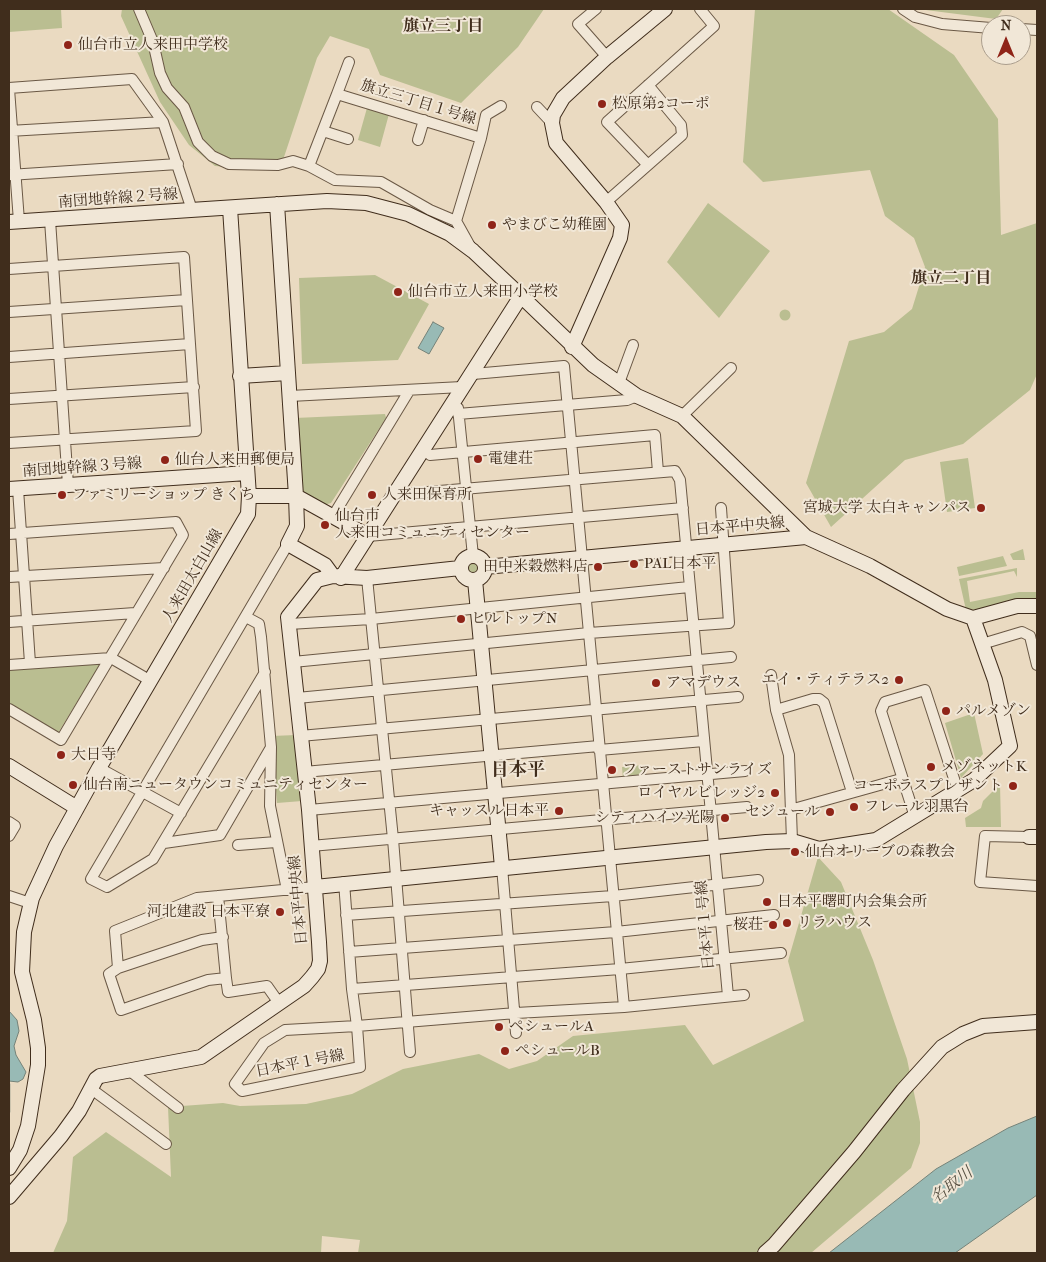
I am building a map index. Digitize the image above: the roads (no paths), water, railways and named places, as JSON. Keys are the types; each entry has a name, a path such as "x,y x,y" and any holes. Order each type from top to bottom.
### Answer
{"street":[{"path":"139,9 153,42 160,73 167,88 184,107 198,142 212,156 229,164 278,166 293,161 309,166 335,180 381,182 430,210 456,221 473,251"},
{"path":"596,9 578,24 607,57"},
{"path":"572,346 620,238 622,225 606,202 556,143 552,124 557,105 607,57 665,9"},
{"path":"648,165 607,122 714,26 700,9"},
{"path":"903,9 916,17 942,24 981,27"},
{"path":"338,94 349,62"},
{"path":"14,222 9,89 132,79 163,122 192,210"},
{"path":"606,202 682,135 681,125 648,85"},
{"name":"旗立三丁目１号線","path":"309,166 338,94 481,138 456,221"},
{"path":"481,138 486,115 501,106"},
{"path":"537,107 552,124"},
{"path":"418,140 424,120"},
{"path":"10,131 163,122"},
{"path":"323,131 348,139"},
{"path":"12,174 178,164"},
{"name":"南団地幹線２号線","path":"14,222 327,201 366,203 408,214 430,223 473,251 572,346 618,384 637,396 682,416"},
{"path":"265,672 153,859 107,887 91,879 246,617 297,526 277,204"},
{"name":"人来田太白山線","path":"9,1168 20,1150 28,1126 38,1065 38,1048 34,1020 22,972 23,940 30,903 41,876 99,768 248,514 249,496 230,208"},
{"path":"50,220 68,485"},
{"path":"9,269 184,257 196,431 9,443"},
{"path":"337,577 368,536 521,296"},
{"path":"9,312 187,300"},
{"path":"9,357 190,344"},
{"path":"618,384 633,345"},
{"path":"473,374 564,366 624,1007"},
{"path":"732,368 682,416 806,537"},
{"path":"240,376 288,373"},
{"path":"9,399 194,387"},
{"path":"333,516 410,391"},
{"path":"290,396 459,391"},
{"path":"459,391 458,414 473,556"},
{"path":"458,414 627,400 637,396"},
{"path":"404,494 658,472 655,435 430,455"},
{"name":"日本平１号線","path":"344,882 352,989 357,1026 360,1067 242,1091 235,1084 264,1042 285,1030 357,1026 516,1013 624,1007 728,996 680,480 675,471 658,472"},
{"name":"南団地幹線３号線","path":"14,489 247,473"},
{"path":"14,489 21,533 30,663"},
{"path":"249,496 296,496 368,536 683,508"},
{"path":"293,662 375,656 589,633 729,623 721,508"},
{"path":"9,534 176,522 184,535 135,613 111,658 61,740 9,709"},
{"name":"日本平中央線","path":"485,567 806,537 870,566 947,609 973,618"},
{"path":"288,544 326,565 337,577"},
{"path":"473,556 480,558 485,567 484,574 475,580 467,579 460,568 463,561 473,556"},
{"path":"9,577 164,568"},
{"path":"460,568 367,578 337,577 317,580 288,617 289,624 371,619 689,588"},
{"path":"367,578 394,839 410,1052"},
{"path":"475,580 507,903 516,1032"},
{"path":"118,968 115,931 197,898 714,847 792,841 819,849 876,840 974,780 1010,746 995,680 973,618 1018,606 1037,606"},
{"path":"9,622 135,613"},
{"path":"246,617 259,624 271,747 270,806 287,890"},
{"name":"日本平中央線","path":"9,1198 61,1136 90,1088 100,1076 201,1057 304,986 318,969 320,961 315,887 289,624"},
{"path":"982,644 1022,632 1030,636 1036,653 1037,665"},
{"path":"297,698 380,692 731,657"},
{"path":"9,665 111,658 151,681"},
{"path":"771,675 776,710 789,754 792,841"},
{"path":"914,817 880,711 884,702 924,690 958,791"},
{"path":"300,736 738,696"},
{"path":"776,710 813,699 819,699 824,703 852,792"},
{"path":"304,772 704,741"},
{"path":"164,843 220,835 271,747"},
{"path":"9,766 77,808"},
{"path":"99,768 180,813"},
{"path":"308,810 745,771"},
{"path":"790,810 901,779"},
{"path":"311,846 747,807"},
{"path":"9,822 15,826 9,836"},
{"path":"1033,837 985,836 980,882 1037,886"},
{"path":"238,845 276,842"},
{"path":"346,915 613,896 758,880"},
{"path":"9,896 30,903"},
{"path":"218,896 228,992 267,986 279,1003"},
{"path":"349,952 616,932 774,915"},
{"path":"223,937 202,940 118,968 109,974 121,1010 208,980 226,978"},
{"path":"352,989 620,970 781,954"},
{"path":"728,996 744,995"},
{"path":"765,1253 854,1152 903,1090 942,1047 963,1034 983,1026 1037,1022"},
{"path":"130,1071 178,1108"},
{"path":"90,1088 166,1144"}],"water":[{"path":"433,322 444,328 429,354 418,348"},
{"path":"9,1011 17,1020 19,1031 14,1046 16,1055 26,1072 23,1079 18,1082 9,1081"},
{"name":"名取川","path":"1037,1116 1037,1195 955,1253 829,1253 936,1169 1008,1128"}],"waterway":[{"path":"9,1084 9,1112"}],"place":[{"name":"仙台市立人来田中学校","path":"68,45"},
{"name":"松原第2コーポ","path":"602,104"},
{"name":"やまびこ幼稚園","path":"492,225"},
{"name":"仙台市立人来田小学校","path":"398,292"},
{"name":"電建荘","path":"478,459"},
{"name":"仙台人来田郵便局","path":"165,460"},
{"name":"ファミリーショップ きくち","path":"62,495"},
{"name":"人来田保育所","path":"372,495"},
{"name":"宮城大学 太白キャンパス","path":"981,508"},
{"name":"仙台市 人来田コミュニティセンター","path":"325,525"},
{"name":"PAL日本平","path":"634,564"},
{"name":"田中米穀燃料店","path":"598,567"},
{"name":"ヒルトップN","path":"461,619"},
{"name":"エイ・ティテラス2","path":"899,680"},
{"name":"アマデウス","path":"656,683"},
{"name":"パルメゾン","path":"946,711"},
{"name":"大日寺","path":"61,755"},
{"name":"メゾネットK","path":"931,767"},
{"name":"ファーストサンライズ","path":"612,770"},
{"name":"仙台南ニュータウンコミュニティセンター","path":"73,785"},
{"name":"コーポラスプレザント","path":"1013,786"},
{"name":"ロイヤルビレッジ2","path":"775,793"},
{"name":"フレール羽黒台","path":"854,807"},
{"name":"キャッスル日本平","path":"559,811"},
{"name":"セジュール","path":"830,812"},
{"name":"シティハイツ光陽","path":"725,818"},
{"name":"仙台オリーブの森教会","path":"795,852"},
{"name":"日本平曙町内会集会所","path":"767,902"},
{"name":"河北建設 日本平寮","path":"280,912"},
{"name":"リラハウス","path":"787,923"},
{"name":"桜荘","path":"773,925"},
{"name":"ペシュールA","path":"499,1027"},
{"name":"ぺシュールB","path":"505,1051"}],"district":[{"name":"旗立三丁目","path":"443,27"},
{"name":"旗立二丁目","path":"951,279"},
{"name":"日本平","path":"518,771"}]}
